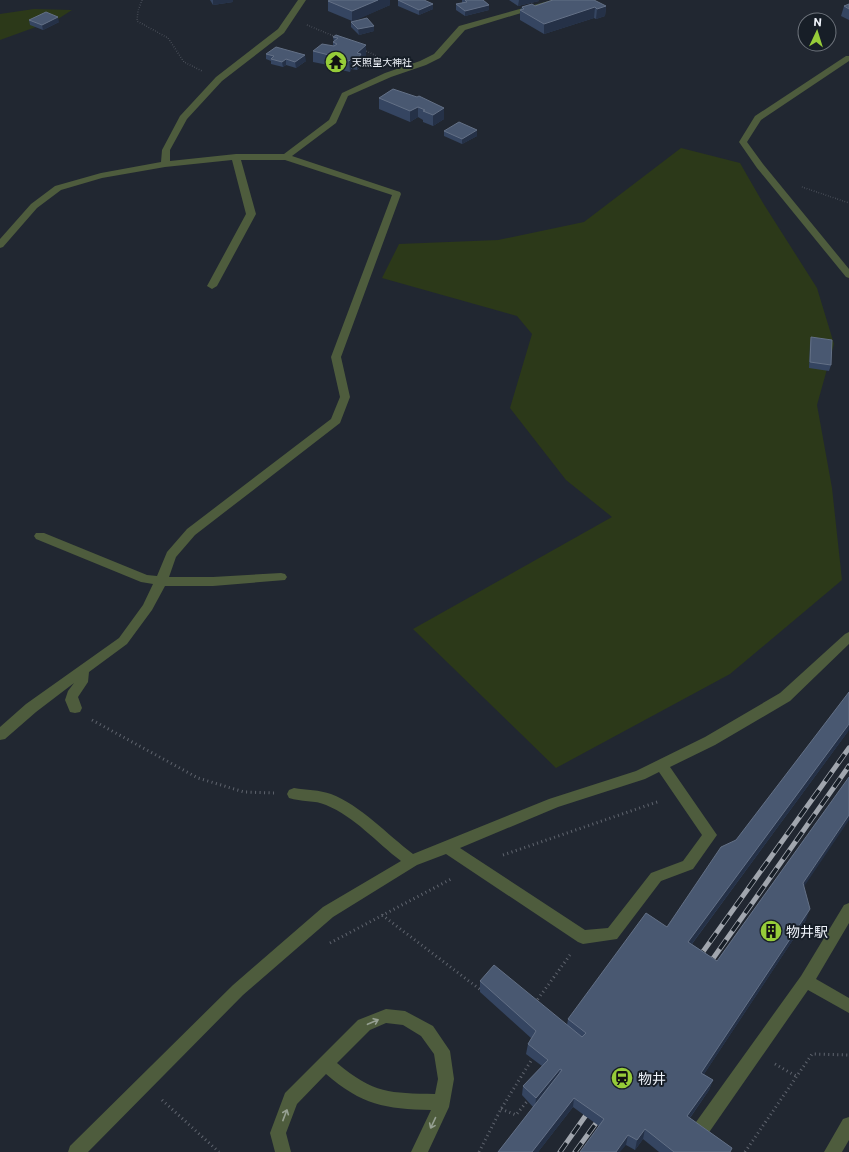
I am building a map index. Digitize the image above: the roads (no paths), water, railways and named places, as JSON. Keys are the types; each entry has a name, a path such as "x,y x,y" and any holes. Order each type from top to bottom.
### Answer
{"street":[{"path":"165,164 166,150 183,118 219,79 281,31 289,22 302,0"},
{"path":"286,157 333,121 345,95 396,72 423,63 437,56 462,28 560,0"},
{"path":"849,58 758,118 743,142 849,275"},
{"path":"212,286 251,214 236,157"},
{"path":"0,245 34,206 58,188 101,176 165,164 236,157 286,157 397,194 336,357 345,397 336,421 191,532 171,555 161,581 148,607 123,641 31,708 0,735"},
{"path":"40,536 145,579 185,582 282,577"},
{"path":"76,1152 238,990 328,912 412,861 554,803 640,775 710,741 785,697 849,637"},
{"path":"75,708 71,702 72,694 81,683 84,670"},
{"path":"447,847 583,937 612,934 656,877 688,864 710,835 661,765"},
{"path":"294,794 328,799 363,820 388,843 412,861"},
{"path":"697,1134 806,981 849,910"},
{"path":"806,981 849,1006"},
{"path":"283,1152 278,1133 291,1099 364,1026 386,1016 405,1018 427,1031 442,1051 446,1079 441,1107 419,1152"},
{"path":"326,1064 351,1084 370,1095 394,1100 442,1102"},
{"path":"832,1152 849,1125"}],"railway":[{"path":"697,960 849,748"},
{"path":"707,967 849,766"},
{"path":"560,1152 591,1108"},
{"path":"575,1152 602,1115"}],"place":[{"name":"天照皇大神社","path":"336,62"},
{"name":"物井駅","path":"771,931"},
{"name":"物井","path":"622,1078"}]}
